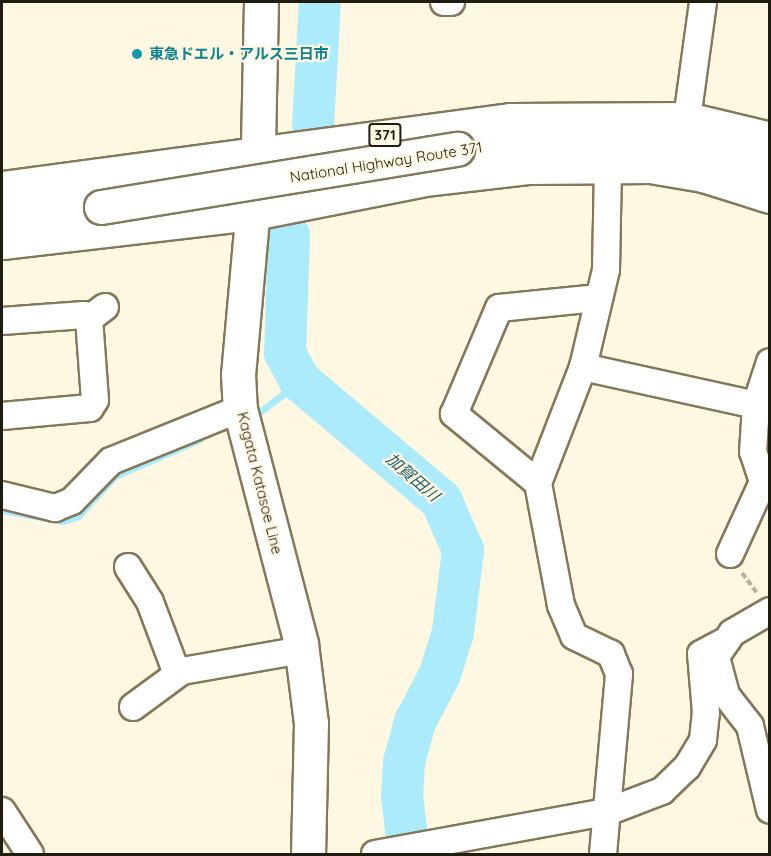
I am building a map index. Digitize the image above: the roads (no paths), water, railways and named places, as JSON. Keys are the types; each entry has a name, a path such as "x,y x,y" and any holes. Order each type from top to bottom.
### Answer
{"main road":[{"name":"Kagata Katasoe Line","path":"261,2 258,151 238,374 240,409 302,650 311,723 308,855"},
{"name":"371","path":"2,188 258,151 511,120 687,119 770,139"},
{"name":"National Highway Route 371","path":"2,217 101,207 457,149 633,141 722,153 770,166"},
{"path":"2,242 254,213 424,179 527,167 608,166 704,175 770,196"}],"street":[{"path":"444,2 451,2"},
{"path":"687,119 703,2"},
{"path":"603,855 620,674 611,654 574,636 561,605 538,483 583,367 606,270 608,166"},
{"path":"538,483 454,414 499,308 598,298"},
{"path":"2,321 97,313 95,400 90,408 2,416"},
{"path":"730,554 764,482 753,452 756,405 770,362"},
{"path":"583,367 756,405"},
{"path":"2,495 55,508 72,501 111,461 240,409"},
{"path":"128,567 150,602 174,666 182,671"},
{"path":"766,606 728,640 716,657 718,676 750,726 770,810"},
{"path":"380,854 436,846 607,812 662,791 687,767 703,740 706,713 701,654 728,640"},
{"path":"133,707 182,671 302,650"},
{"path":"2,812 30,855"}],"waterway":[{"name":"加賀田川","path":"313,126 320,2"},
{"name":"加賀田川","path":"289,235 285,353 300,381 441,500 463,550 453,632 440,674 415,722 404,762 402,796 409,854"},
{"path":"261,411 300,381"},
{"path":"2,510 63,521 78,516 115,476 200,439"}],"place":[{"name":"東急ドエル・アルス三日市","path":"137,54"}]}
